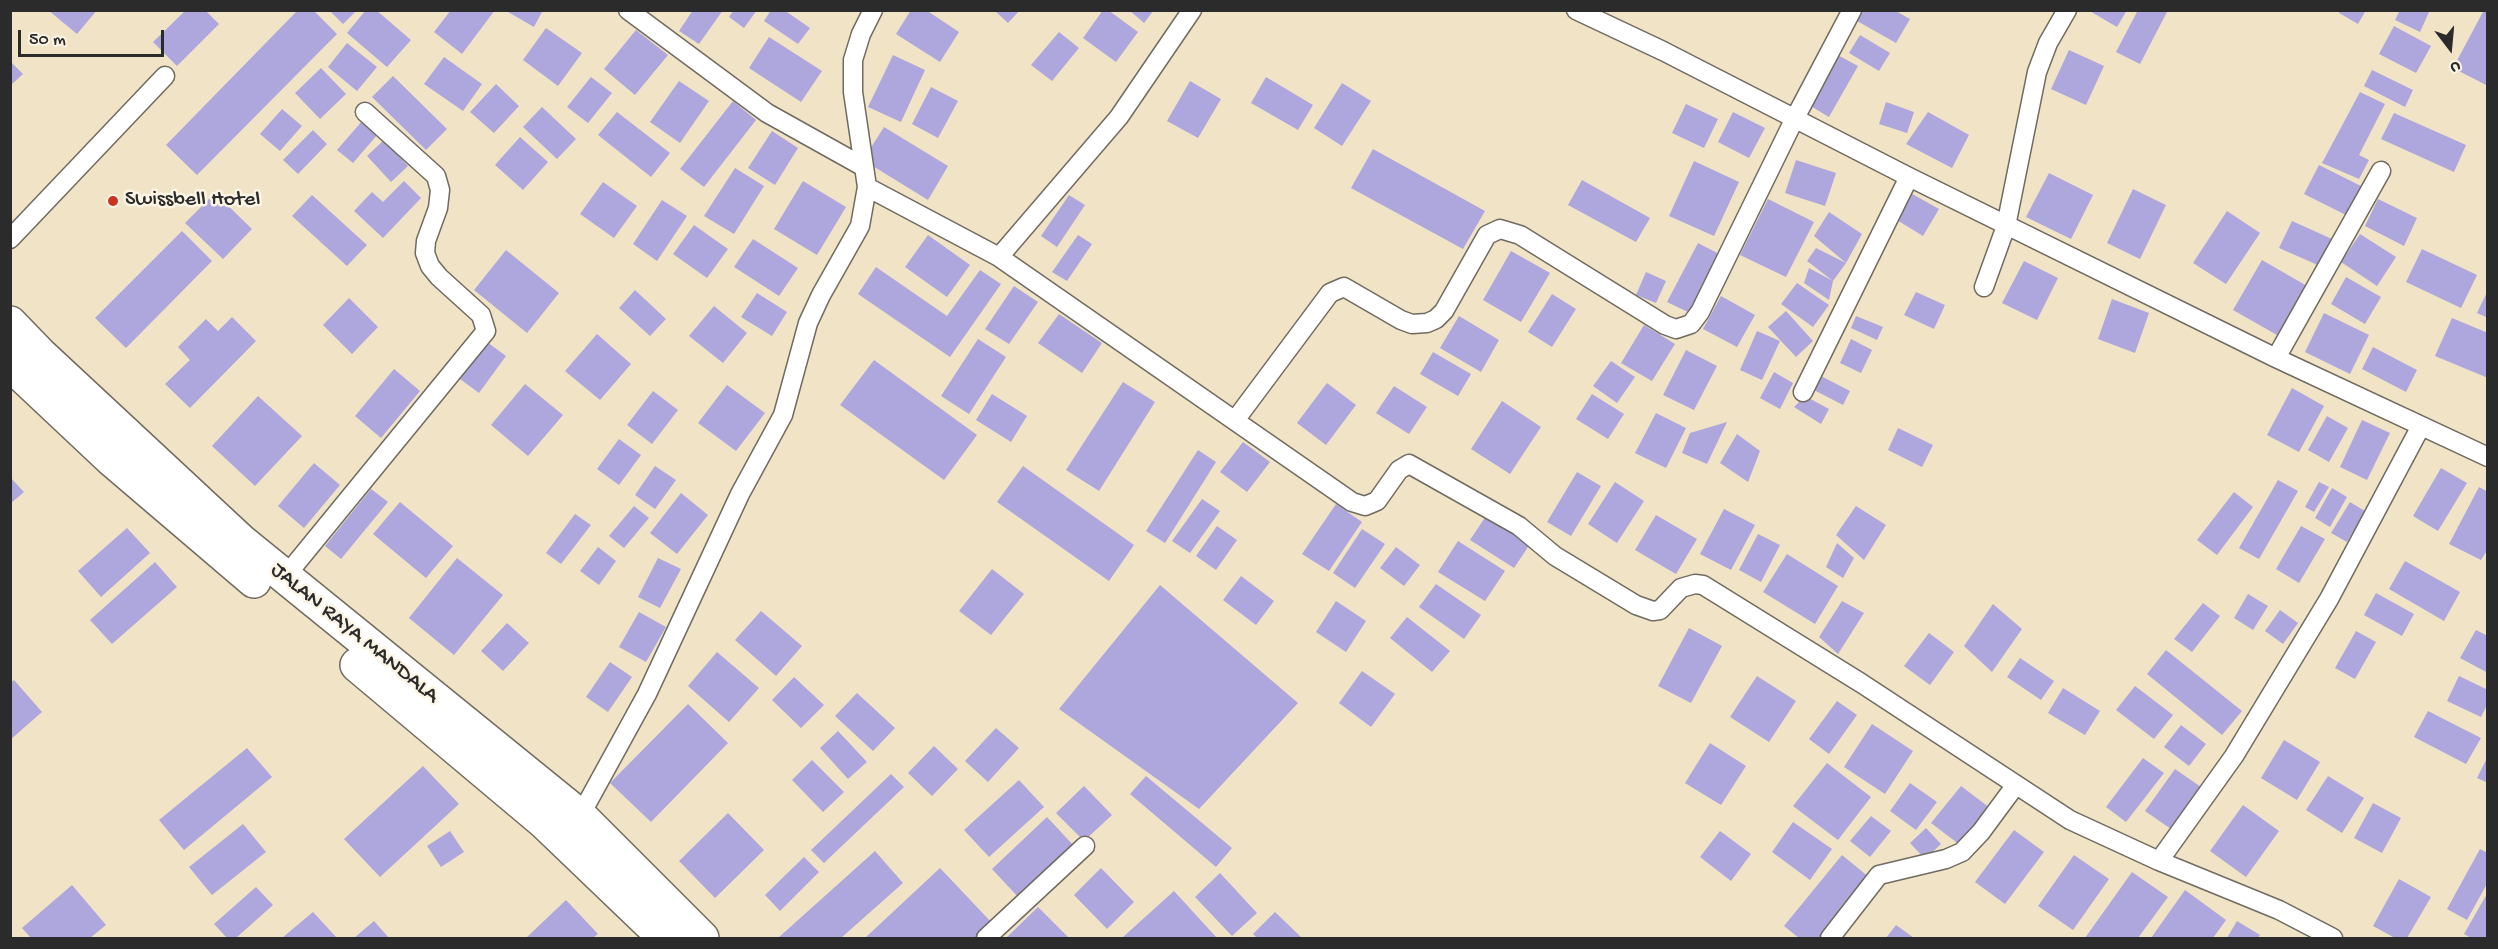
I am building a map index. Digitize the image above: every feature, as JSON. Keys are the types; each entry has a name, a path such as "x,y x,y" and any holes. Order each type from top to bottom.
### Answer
{"highway":[{"name":"JALAN RAYA MANDALA","path":"10,323 40,354 241,541 284,578 544,822 665,939"},
{"name":"JALAN RAYA MANDALA","path":"12,368 155,497 580,816 702,939"}],"street":[{"path":"628,10 767,113 862,166"},
{"path":"999,257 1119,117 1192,10"},
{"path":"1576,10 1663,51 2006,226 2276,358 2487,457"},
{"path":"1236,419 1330,293 1344,287 1401,320 1412,324 1427,323 1436,319 1444,311 1487,235 1500,229 1520,235 1665,325 1684,328 1691,324 1700,312 1795,118 1852,10"},
{"path":"1984,287 2006,226 2037,72 2048,43 2067,10"},
{"path":"580,816 647,694 740,494 783,415 808,323 820,295 860,226 867,187 862,166 853,92 853,60 861,34 873,11"},
{"path":"10,239 165,76"},
{"path":"284,578 486,332 481,315 439,277 430,266 425,253 426,241 438,208 440,190 436,176 365,112"},
{"path":"2276,358 2381,171"},
{"path":"1803,392 1909,177"},
{"path":"867,187 999,257 1360,505 1370,505 1377,501 1405,465 1414,465 1519,526 1565,562 1636,604 1653,611 1665,607 1681,588 1688,585 1703,585 1861,683 2070,820 2159,861 2279,910 2333,939"},
{"path":"2159,861 2240,746 2329,599 2421,426"},
{"path":"1830,939 1878,875 1946,859 1962,852 1981,832 2015,786"},
{"path":"986,939 1085,846"}],"building":[{"path":"48,10 97,10 77,34"},
{"path":"186,10 205,10 219,24 177,66 153,42"},
{"path":"298,10 313,10 337,34 197,175 166,145"},
{"path":"329,10 357,10 343,24"},
{"path":"366,10 376,10 411,40 387,67 347,33"},
{"path":"451,10 495,10 462,54 434,32"},
{"path":"509,10 543,10 534,27 508,12"},
{"path":"693,10 723,10 699,44 679,31"},
{"path":"734,10 757,10 744,28 729,17"},
{"path":"771,10 784,10 810,28 798,44 764,21"},
{"path":"911,10 926,10 959,32 940,62 896,34"},
{"path":"994,10 1020,10 1008,23"},
{"path":"1103,10 1108,10 1138,32 1116,62 1083,38"},
{"path":"1129,10 1154,10 1144,23"},
{"path":"1863,10 1894,10 1910,19 1896,43 1857,21"},
{"path":"2088,10 2127,10 2117,27"},
{"path":"2138,10 2168,10 2140,64 2116,52"},
{"path":"2340,10 2366,10 2358,24 2339,13"},
{"path":"2400,10 2430,10 2420,32 2395,20"},
{"path":"2484,10 2488,10 2488,81 2486,85 2453,68"},
{"path":"2394,26 2431,46 2416,73 2379,54"},
{"path":"546,28 582,53 558,86 523,60"},
{"path":"636,30 668,55 635,95 604,69"},
{"path":"1059,32 1079,48 1052,81 1031,65"},
{"path":"1860,35 1890,53 1879,71 1849,53"},
{"path":"769,37 822,71 801,102 749,68"},
{"path":"347,43 377,67 357,91 328,67"},
{"path":"2069,50 2104,66 2086,105 2051,89"},
{"path":"1832,52 1858,66 1829,117 1804,102"},
{"path":"893,55 925,70 901,122 868,107"},
{"path":"444,57 482,84 463,111 424,84"},
{"path":"10,61 23,74 10,86"},
{"path":"321,68 346,94 320,119 295,93"},
{"path":"2372,70 2413,90 2405,107 2364,86"},
{"path":"393,76 447,129 426,150 372,97"},
{"path":"591,77 612,93 588,123 567,107"},
{"path":"1266,77 1313,105 1298,130 1251,103"},
{"path":"679,81 709,101 680,143 650,122"},
{"path":"1190,81 1221,99 1198,138 1167,121"},
{"path":"1342,83 1371,101 1342,146 1314,128"},
{"path":"496,84 519,106 494,133 470,112"},
{"path":"931,87 958,101 938,138 912,124"},
{"path":"2360,92 2385,104 2359,155 2369,160 2359,179 2322,163"},
{"path":"733,101 756,120 704,187 680,169"},
{"path":"1886,102 1914,112 1907,133 1879,124"},
{"path":"1686,104 1718,119 1704,148 1672,133"},
{"path":"542,107 576,139 557,159 523,127"},
{"path":"282,109 302,126 280,151 260,134"},
{"path":"617,112 670,153 651,177 598,135"},
{"path":"1733,112 1765,128 1749,158 1718,142"},
{"path":"1928,112 1969,135 1952,168 1906,144"},
{"path":"2394,113 2466,145 2454,172 2381,139"},
{"path":"363,120 378,134 353,163 337,150"},
{"path":"884,127 948,166 928,200 863,160"},
{"path":"313,130 327,144 298,174 283,160"},
{"path":"772,131 798,148 775,185 748,168"},
{"path":"520,137 548,162 523,190 495,165"},
{"path":"384,140 408,166 391,182 367,156"},
{"path":"1373,149 1485,211 1463,249 1351,188"},
{"path":"1796,160 1836,173 1825,206 1785,193"},
{"path":"1694,161 1739,182 1714,236 1669,216"},
{"path":"2319,165 2363,187 2348,216 2304,194"},
{"path":"735,168 764,186 734,234 704,216"},
{"path":"2049,173 2093,195 2071,239 2026,217"},
{"path":"1582,180 1650,218 1636,242 1568,205"},
{"path":"404,181 421,198 383,238 354,211 372,192 383,202"},
{"path":"803,181 846,207 817,255 774,229"},
{"path":"603,182 637,206 614,238 580,214"},
{"path":"2133,189 2166,205 2140,259 2107,243"},
{"path":"1907,191 1939,209 1923,236 1892,217"},
{"path":"215,193 252,229 223,259 185,223"},
{"path":"312,195 367,245 347,266 292,216"},
{"path":"1069,195 1085,205 1057,247 1041,236"},
{"path":"1768,199 1814,222 1786,277 1740,255"},
{"path":"2378,199 2417,218 2404,246 2365,226"},
{"path":"662,200 687,216 657,261 633,244"},
{"path":"2227,211 2260,233 2226,284 2193,263"},
{"path":"1829,212 1862,234 1846,263 1814,236"},
{"path":"2292,221 2332,239 2320,266 2279,248"},
{"path":"694,225 728,249 707,278 673,254"},
{"path":"182,231 212,261 126,348 95,318"},
{"path":"2360,234 2396,257 2377,286 2341,262"},
{"path":"928,235 970,265 947,297 905,267"},
{"path":"1078,235 1092,244 1067,281 1052,272"},
{"path":"753,239 798,268 779,296 734,267"},
{"path":"1698,243 1721,255 1690,313 1667,302"},
{"path":"1816,248 1846,263 1833,281 1807,261"},
{"path":"2422,249 2477,275 2461,308 2406,282"},
{"path":"506,250 559,293 527,333 474,290"},
{"path":"1511,251 1550,273 1521,322 1483,300"},
{"path":"2262,260 2307,286 2277,335 2233,310"},
{"path":"2024,261 2058,278 2037,320 2002,303"},
{"path":"876,267 947,316 980,270 1001,284 950,357 858,294"},
{"path":"1809,268 1833,281 1829,300 1804,283"},
{"path":"1646,272 1666,281 1656,303 1636,295"},
{"path":"2346,277 2381,297 2365,324 2331,304"},
{"path":"1797,283 1829,305 1813,327 1781,304"},
{"path":"1014,286 1038,302 1009,344 985,329"},
{"path":"635,290 666,319 650,336 619,308"},
{"path":"2488,290 2488,318 2477,313"},
{"path":"1916,292 1945,305 1934,329 1904,315"},
{"path":"757,293 787,312 772,336 741,317"},
{"path":"1552,294 1576,309 1552,347 1528,332"},
{"path":"1721,296 1755,315 1737,347 1703,329"},
{"path":"349,298 378,327 352,354 323,325"},
{"path":"2112,299 2149,313 2135,353 2098,339"},
{"path":"714,306 747,333 723,363 689,336"},
{"path":"1786,311 1813,341 1796,357 1768,327"},
{"path":"2324,313 2369,335 2350,374 2305,352"},
{"path":"1059,314 1102,343 1082,373 1038,343"},
{"path":"1459,316 1499,340 1481,372 1440,348"},
{"path":"1856,316 1883,327 1877,340 1851,328"},
{"path":"232,317 256,341 190,408 165,384 190,360 178,347 206,319 218,331"},
{"path":"2452,318 2488,333 2488,378 2435,356"},
{"path":"1644,325 1675,344 1652,381 1621,363"},
{"path":"1757,331 1780,341 1762,380 1740,370"},
{"path":"597,334 631,364 600,400 565,371"},
{"path":"978,339 1006,357 969,414 941,396"},
{"path":"1851,339 1872,350 1861,373 1840,363"},
{"path":"487,342 506,356 479,393 460,379"},
{"path":"2373,347 2417,370 2406,392 2362,369"},
{"path":"1686,350 1717,366 1694,410 1663,395"},
{"path":"1433,352 1471,374 1458,396 1420,374"},
{"path":"874,360 977,435 944,480 840,405"},
{"path":"1611,361 1635,377 1617,403 1593,386"},
{"path":"394,369 420,391 381,438 355,416"},
{"path":"1774,372 1793,383 1780,409 1760,398"},
{"path":"1821,376 1850,391 1843,405 1814,390"},
{"path":"1123,382 1155,402 1099,491 1066,470"},
{"path":"1327,383 1356,405 1326,445 1297,423"},
{"path":"525,384 563,415 528,456 491,425"},
{"path":"727,385 765,413 736,451 698,423"},
{"path":"1394,386 1427,407 1409,434 1376,413"},
{"path":"2292,388 2324,406 2299,452 2267,435"},
{"path":"653,391 678,410 652,444 627,425"},
{"path":"992,394 1027,416 1011,442 976,420"},
{"path":"1592,394 1624,414 1608,439 1576,419"},
{"path":"258,396 302,436 255,486 212,446"},
{"path":"1805,396 1829,409 1821,424 1794,407"},
{"path":"1502,401 1541,427 1510,474 1471,449"},
{"path":"1656,413 1686,428 1666,468 1635,453"},
{"path":"2327,416 2348,428 2329,462 2308,450"},
{"path":"2362,420 2390,433 2367,480 2340,467"},
{"path":"1727,422 1707,464 1682,453 1690,433"},
{"path":"1898,428 1933,445 1922,467 1888,450"},
{"path":"1737,434 1760,451 1748,482 1720,463"},
{"path":"619,439 641,455 619,485 597,469"},
{"path":"1243,442 1270,462 1247,492 1220,472"},
{"path":"1198,450 1216,462 1165,543 1146,531"},
{"path":"314,463 340,485 304,528 278,506"},
{"path":"655,466 676,480 655,509 635,495"},
{"path":"1023,466 1134,545 1109,581 997,502"},
{"path":"2441,468 2467,483 2438,531 2413,516"},
{"path":"1577,472 1601,486 1571,536 1547,522"},
{"path":"10,477 24,492 10,504"},
{"path":"2278,480 2298,491 2259,559 2239,548"},
{"path":"1615,482 1644,501 1617,543 1588,524"},
{"path":"2319,482 2329,487 2314,512 2305,507"},
{"path":"2479,487 2488,492 2488,549 2481,560 2449,544"},
{"path":"2332,488 2347,497 2330,527 2315,518"},
{"path":"371,489 388,502 341,559 325,546"},
{"path":"2234,492 2253,507 2217,555 2197,540"},
{"path":"681,493 708,515 677,554 650,533"},
{"path":"1202,499 1220,511 1190,553 1172,541"},
{"path":"400,502 453,546 426,578 373,534"},
{"path":"2350,502 2365,511 2347,542 2331,533"},
{"path":"1336,504 1362,522 1329,571 1302,554"},
{"path":"634,506 649,518 624,548 609,536"},
{"path":"1856,506 1886,525 1864,560 1836,535"},
{"path":"1724,509 1755,525 1731,570 1700,554"},
{"path":"1488,513 1532,541 1514,568 1470,540"},
{"path":"575,514 591,525 561,564 546,553"},
{"path":"1656,515 1697,539 1676,574 1635,550"},
{"path":"1217,526 1237,540 1216,570 1196,556"},
{"path":"2301,526 2325,539 2299,583 2276,569"},
{"path":"127,528 150,553 101,597 78,571"},
{"path":"1362,529 1385,544 1355,588 1333,573"},
{"path":"1758,534 1780,545 1761,582 1739,570"},
{"path":"1458,541 1505,571 1485,601 1438,572"},
{"path":"1837,543 1854,558 1843,578 1826,567"},
{"path":"598,547 616,561 599,585 580,571"},
{"path":"1396,547 1420,565 1404,586 1380,568"},
{"path":"1787,554 1838,586 1815,624 1763,592"},
{"path":"457,558 503,595 454,655 409,618"},
{"path":"658,558 681,569 660,608 638,597"},
{"path":"2405,561 2460,592 2444,621 2389,589"},
{"path":"155,562 177,587 112,644 90,620"},
{"path":"992,569 1024,594 991,635 959,611"},
{"path":"1241,576 1274,601 1256,625 1223,600"},
{"path":"1436,584 1481,615 1464,639 1419,607"},
{"path":"1160,585 1298,703 1199,809 1059,709"},
{"path":"2376,593 2414,614 2402,636 2364,615"},
{"path":"2248,594 2268,606 2253,630 2234,618"},
{"path":"1336,601 1366,621 1346,652 1316,632"},
{"path":"1842,601 1864,613 1838,654 1819,637"},
{"path":"2203,603 2220,616 2192,652 2174,639"},
{"path":"1993,604 2022,629 1992,672 1964,646"},
{"path":"2280,610 2298,623 2283,644 2265,631"},
{"path":"761,611 802,646 776,676 735,640"},
{"path":"639,612 666,627 646,662 619,647"},
{"path":"1407,617 1450,651 1432,672 1390,638"},
{"path":"507,623 529,643 503,671 481,651"},
{"path":"1689,628 1722,646 1691,703 1658,686"},
{"path":"2476,630 2488,636 2488,673 2460,658"},
{"path":"2356,631 2376,642 2355,679 2335,668"},
{"path":"1929,633 1954,652 1930,685 1904,666"},
{"path":"2166,650 2242,711 2222,735 2147,674"},
{"path":"717,652 759,688 729,722 688,686"},
{"path":"2020,658 2054,681 2041,700 2007,677"},
{"path":"610,662 632,677 608,712 586,697"},
{"path":"1362,671 1395,694 1371,727 1339,703"},
{"path":"1757,676 1796,701 1769,742 1730,717"},
{"path":"2459,676 2488,690 2488,703 2481,717 2447,701"},
{"path":"794,677 824,705 801,728 772,700"},
{"path":"14,680 42,712 10,740 10,683"},
{"path":"2135,686 2173,715 2154,739 2116,710"},
{"path":"2063,688 2100,711 2085,735 2048,713"},
{"path":"857,693 895,728 873,751 835,716"},
{"path":"1837,701 1857,715 1829,754 1809,739"},
{"path":"688,704 728,743 651,822 610,783"},
{"path":"2428,711 2481,738 2466,764 2414,737"},
{"path":"1872,724 1913,751 1885,794 1844,767"},
{"path":"2181,725 2206,744 2189,766 2164,747"},
{"path":"996,728 1019,748 988,782 965,761"},
{"path":"838,731 867,762 848,779 820,748"},
{"path":"2284,740 2320,762 2297,800 2261,778"},
{"path":"1710,743 1746,766 1721,805 1685,783"},
{"path":"934,746 958,769 932,796 908,773"},
{"path":"247,748 272,777 184,850 159,820"},
{"path":"2488,756 2488,783 2477,778"},
{"path":"2143,758 2164,773 2126,822 2106,807"},
{"path":"812,760 844,792 823,812 792,780"},
{"path":"1827,763 1871,797 1838,840 1793,806"},
{"path":"423,766 459,804 380,877 344,839"},
{"path":"2175,769 2201,787 2171,829 2145,811"},
{"path":"891,774 904,787 824,863 811,850"},
{"path":"1146,776 1232,848 1216,867 1130,794"},
{"path":"2328,776 2364,798 2342,833 2306,810"},
{"path":"1019,780 1044,807 989,857 964,830"},
{"path":"1910,783 1937,802 1916,830 1890,811"},
{"path":"1084,786 1112,815 1084,841 1056,813"},
{"path":"1961,786 1990,808 1960,845 1931,823"},
{"path":"2373,803 2401,818 2382,853 2354,838"},
{"path":"2243,805 2279,831 2246,877 2210,851"},
{"path":"728,813 764,850 715,898 679,861"},
{"path":"1871,816 1891,831 1870,857 1850,841"},
{"path":"1047,817 1074,846 1019,898 992,869"},
{"path":"1793,822 1832,849 1810,880 1772,852"},
{"path":"243,824 266,852 212,895 189,867"},
{"path":"1926,828 1941,844 1925,859 1910,843"},
{"path":"2014,830 2044,852 2005,904 1975,882"},
{"path":"450,831 464,852 441,867 427,846"},
{"path":"1720,831 1751,854 1731,881 1700,857"},
{"path":"2480,849 2488,853 2488,882 2467,920 2447,909"},
{"path":"875,851 903,883 841,938 778,938"},
{"path":"1842,855 1870,878 1821,938 1799,938 1784,926"},
{"path":"2074,855 2109,879 2073,930 2038,906"},
{"path":"804,857 819,872 780,911 765,895"},
{"path":"940,868 993,924 978,938 865,938"},
{"path":"1101,868 1134,902 1107,929 1074,895"},
{"path":"2132,872 2168,897 2138,938 2085,938"},
{"path":"1220,873 1257,913 1232,936 1195,897"},
{"path":"2399,879 2431,897 2407,938 2395,938 2373,926"},
{"path":"72,885 106,925 90,938 31,938 22,928"},
{"path":"256,887 273,905 236,938 227,938 214,924"},
{"path":"2185,890 2226,920 2213,938 2151,938"},
{"path":"1174,891 1217,938 1123,937"},
{"path":"2488,892 2488,938 2471,938 2464,934"},
{"path":"566,900 598,934 593,938 526,938"},
{"path":"1038,907 1069,938 1006,938"},
{"path":"313,912 337,938 282,938"},
{"path":"1275,912 1302,938 1257,938 1253,934"},
{"path":"374,921 389,938 354,938"},
{"path":"2237,921 2260,935 2258,938 2227,938"},
{"path":"1896,925 1914,938 1886,938"}],"place":[{"name":"Swissbell Hotel","path":"113,201"}]}
